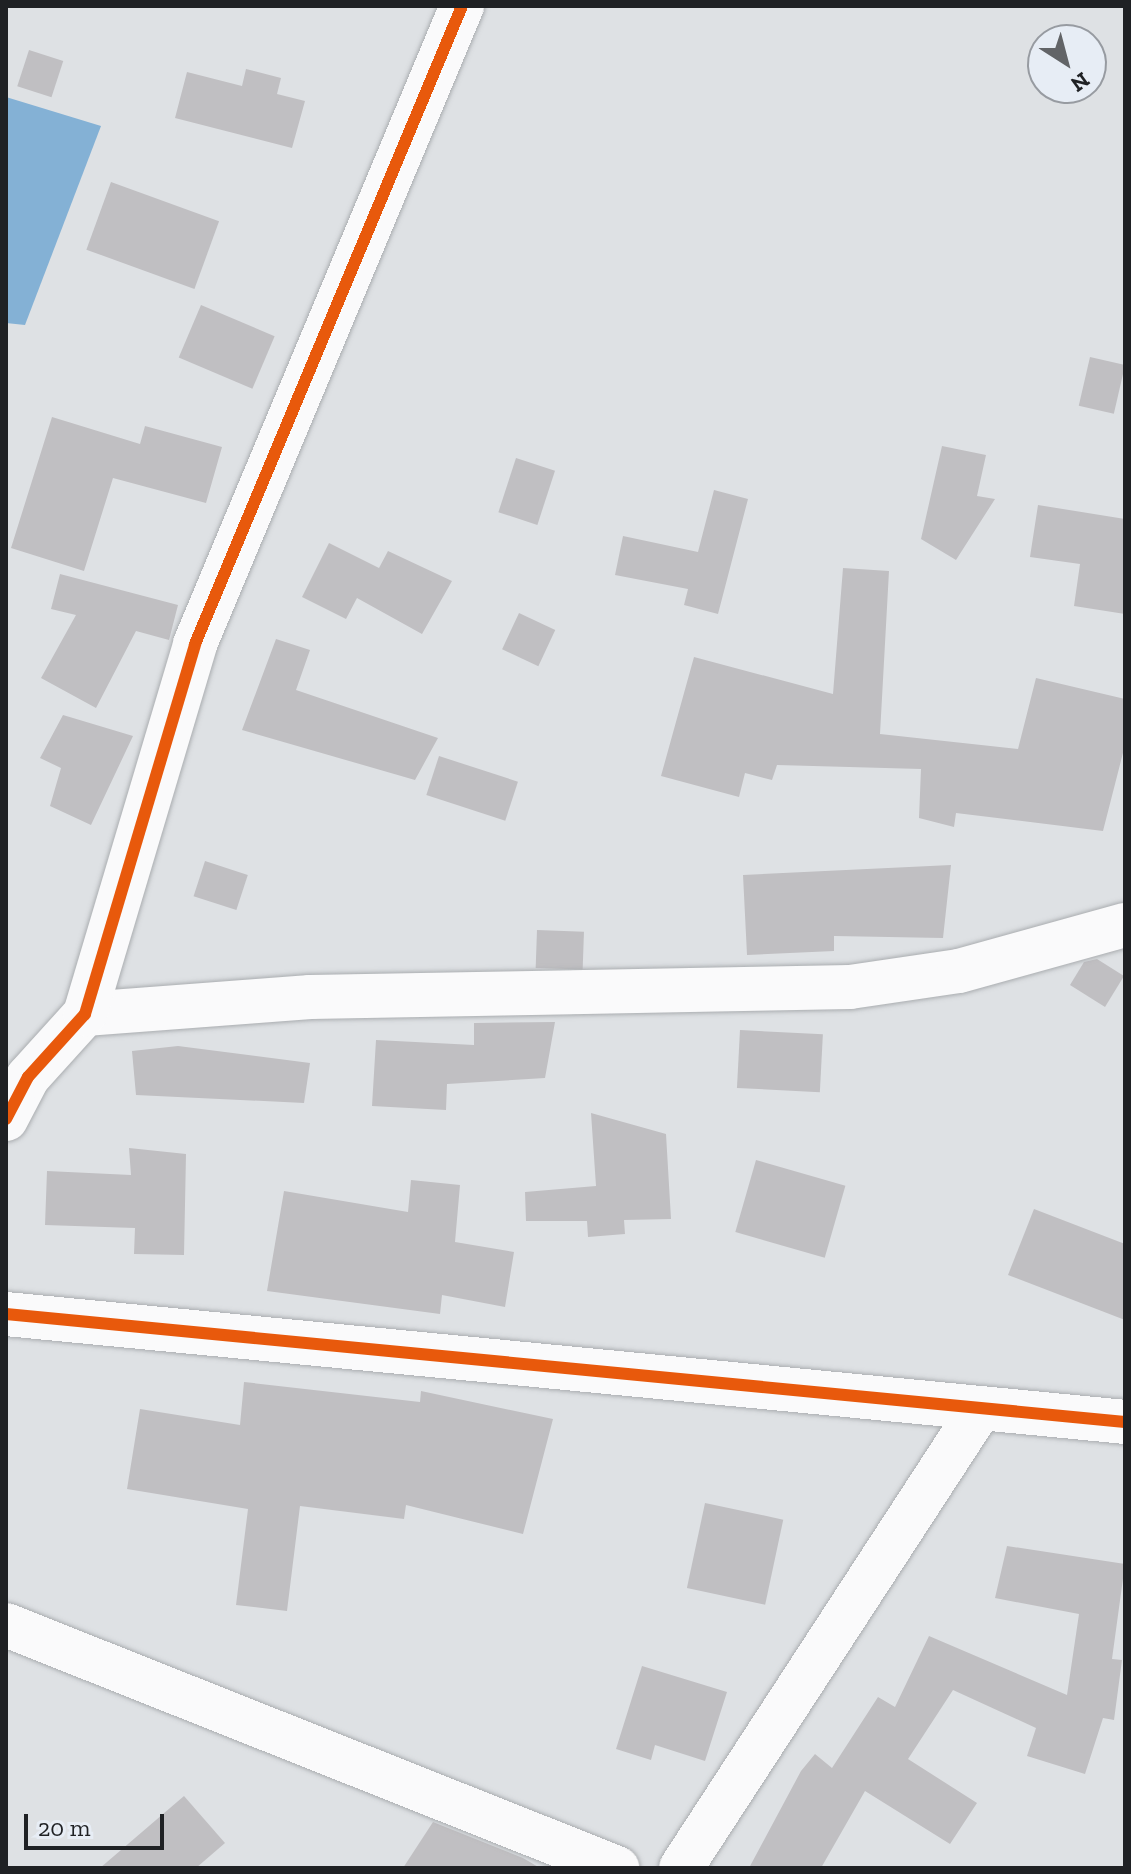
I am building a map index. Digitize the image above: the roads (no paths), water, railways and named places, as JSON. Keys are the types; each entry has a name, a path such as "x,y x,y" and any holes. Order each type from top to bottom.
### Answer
{"street":[{"path":"6,1119 28,1077 85,1014 195,644 462,6"},
{"path":"85,1014 310,997 850,987 959,971 1125,925"},
{"path":"6,1314 1125,1422"},
{"path":"681,1868 980,1409"},
{"path":"6,1625 617,1868"}],"water":[{"path":"6,97 101,126 25,325 6,323"}]}
